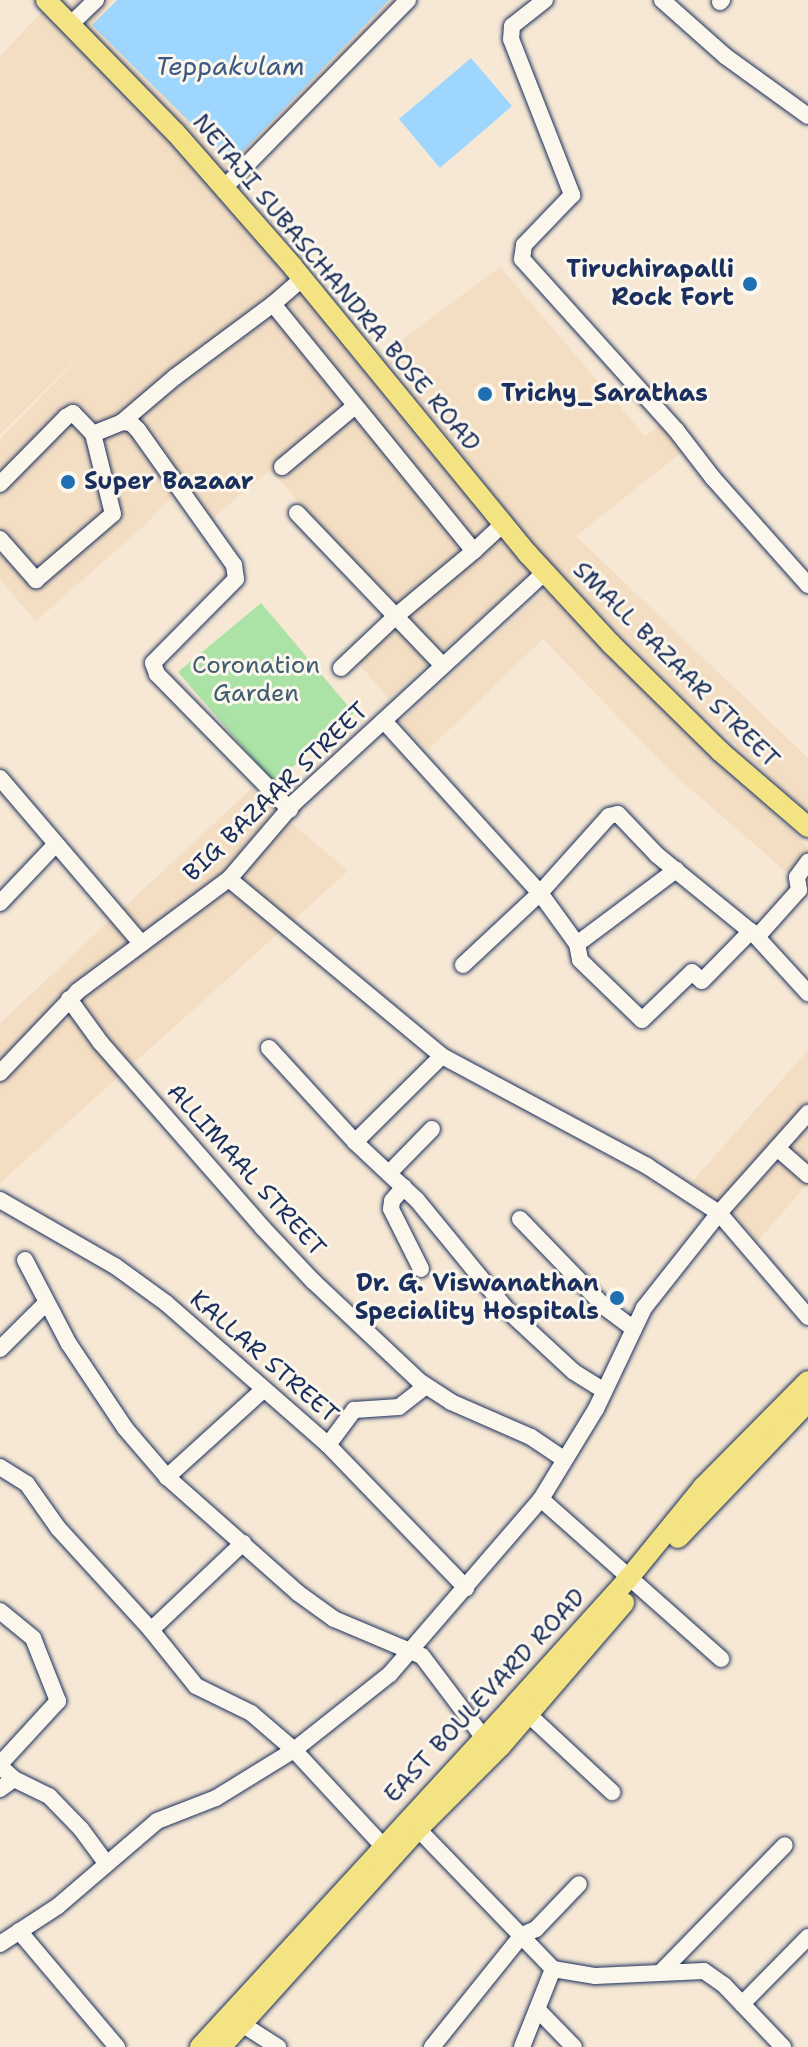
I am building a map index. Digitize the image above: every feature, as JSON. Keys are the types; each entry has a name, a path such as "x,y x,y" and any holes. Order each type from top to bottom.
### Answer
{"main road":[{"name":"NETAJI SUBASCHANDRA BOSE ROAD","path":"46,0 224,188 303,278 545,572"},
{"name":"SMALL BAZAAR STREET","path":"545,572 611,644 721,752 808,827"},
{"name":"EAST BOULEVARD ROAD","path":"200,2047 382,1845 633,1583 703,1487 808,1381"},
{"path":"221,2047 418,1829 528,1714 633,1583 808,1402"}],"street":[{"path":"71,24 96,0"},
{"path":"224,188 408,0"},
{"path":"545,0 512,26 511,39 572,195 524,245 522,259 676,430 713,478 808,585"},
{"path":"662,0 725,56 808,116"},
{"path":"93,434 122,422 303,278"},
{"path":"273,304 474,551"},
{"path":"282,467 355,406"},
{"path":"0,484 73,413 93,434 113,514 36,580 0,539"},
{"path":"122,422 131,423 138,430 234,565 236,579 153,663 157,674 290,810"},
{"path":"297,513 443,666"},
{"path":"341,668 504,523"},
{"name":"BIG BAZAAR STREET","path":"6,1067 69,999 229,879 290,810 545,572"},
{"path":"384,721 540,893 577,944 580,960 642,1020 692,972 702,981 754,934 799,890 797,877 808,862"},
{"path":"0,778 142,944"},
{"path":"463,965 540,893 614,813 622,815 657,855 754,934 808,993"},
{"path":"0,903 56,844"},
{"path":"577,944 676,870"},
{"path":"229,879 442,1056 647,1166 719,1213 808,1317"},
{"name":"ALLIMAAL STREET","path":"69,999 101,1043 263,1228 313,1281 425,1387 531,1437 564,1459"},
{"path":"0,1046 6,1067"},
{"path":"269,1048 355,1142 404,1187 507,1310 574,1372 603,1390"},
{"path":"355,1142 442,1056"},
{"path":"0,1944 58,1906 157,1821 216,1798 294,1750 390,1674 541,1499 596,1409 644,1308 719,1213 808,1113"},
{"path":"390,1172 432,1129"},
{"path":"777,1148 808,1175"},
{"path":"404,1187 392,1201 391,1209 421,1269"},
{"name":"KALLAR STREET","path":"0,1200 115,1266 166,1303 328,1445 466,1588"},
{"path":"520,1219 606,1308 634,1329"},
{"path":"25,1260 46,1303 119,1419 167,1477 298,1593 334,1619 422,1656 483,1737"},
{"path":"0,1349 46,1303"},
{"path":"328,1445 354,1410 399,1407 425,1387"},
{"path":"167,1477 263,1390"},
{"path":"0,1467 27,1484 58,1528 151,1630 199,1689 246,1709 294,1750 382,1845"},
{"path":"541,1499 721,1659"},
{"path":"151,1630 243,1543"},
{"path":"0,1611 33,1638 58,1701 0,1765 7,1784 49,1796 81,1829 106,1863"},
{"path":"528,1714 612,1792"},
{"path":"418,1829 553,1969 595,1976 696,1970 713,1976 783,2047"},
{"path":"661,1972 785,1845"},
{"path":"432,2047 522,1935 536,1929 579,1884"},
{"path":"19,1931 117,2047"},
{"path":"742,2004 808,1937"},
{"path":"694,1938 696,1970"},
{"path":"522,2047 539,2011 553,1969"},
{"path":"539,2011 574,2047"},
{"path":"242,2024 278,2047"}],"shaded area":[{"path":"53,0 65,0 70,4 74,0 113,0 92,25 231,163 208,185 242,219 535,570 388,698 358,663 340,679 331,669 398,612 270,470 207,523 178,490 146,524 36,621 0,580 0,439 97,339 0,434 0,56"},
{"path":"389,0 419,0 244,176 231,163"},
{"path":"500,267 645,436 674,414 696,441 576,536 808,758 808,813 662,676 540,553 383,354"},
{"path":"546,590 808,847 808,891 672,773 543,639 428,750 400,722"},
{"path":"251,789 348,871 0,1183 0,1023"},
{"path":"808,1050 808,1102 718,1202 691,1183"},
{"path":"808,1127 808,1183 757,1242 733,1212"}],"green space":[{"name":"Coronation Garden","path":"261,603 354,713 274,783 178,672"}],"water":[{"name":"Teppakulam","path":"117,0 389,0 231,163 92,25"},
{"path":"471,58 512,106 440,168 399,119"}],"place":[{"name":"Tiruchirapalli Rock Fort","path":"750,284"},
{"name":"Trichy_Sarathas","path":"485,394"},
{"name":"Super Bazaar","path":"68,482"},
{"name":"Dr. G. Viswanathan Speciality Hospitals","path":"617,1298"}]}
